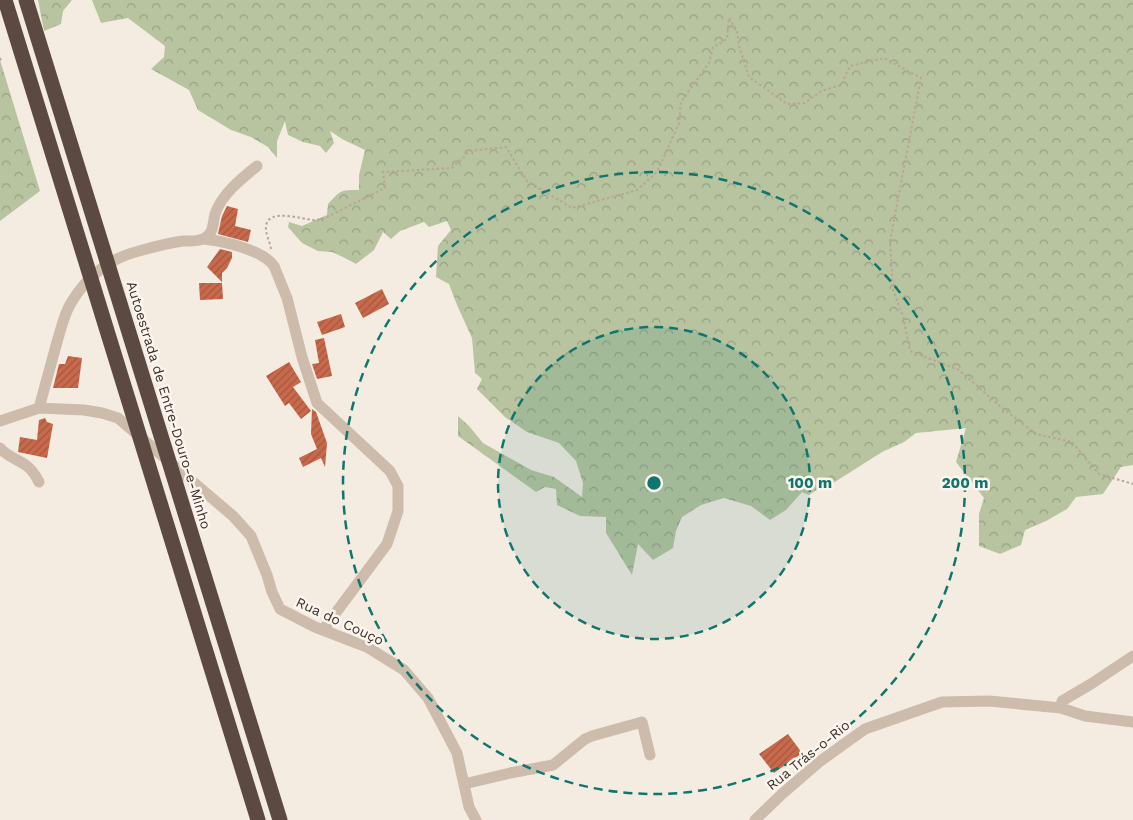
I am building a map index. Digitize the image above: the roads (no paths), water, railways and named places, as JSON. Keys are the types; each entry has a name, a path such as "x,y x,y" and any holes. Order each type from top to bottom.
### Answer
{"highway":[{"path":"5,0 258,820"},
{"name":"Autoestrada de Entre-Douro-e-Minho","path":"26,0 280,820"}],"street":[{"path":"0,421 39,408 70,303 82,287 103,266 121,256 138,251 183,241 204,239 209,235 213,227 215,213 224,197 243,177 257,166"},
{"path":"204,239 220,240 258,253 267,257 272,262 287,298 302,357 317,403 390,471 398,486 398,511 387,544 324,630"},
{"name":"Rua do Couço","path":"39,408 84,410 118,418 233,516 252,536 280,609 324,630 367,647 404,670 428,698 457,754 469,807 476,820"},
{"path":"0,448 4,453 26,465 39,482"},
{"path":"1060,708 1062,702 1133,656"},
{"name":"Rua Trás-o-Rio","path":"755,820 820,762 864,729 942,702 989,701 1060,708 1085,716 1133,722"},
{"path":"464,784 553,765 592,736 642,722 650,755"}]}
